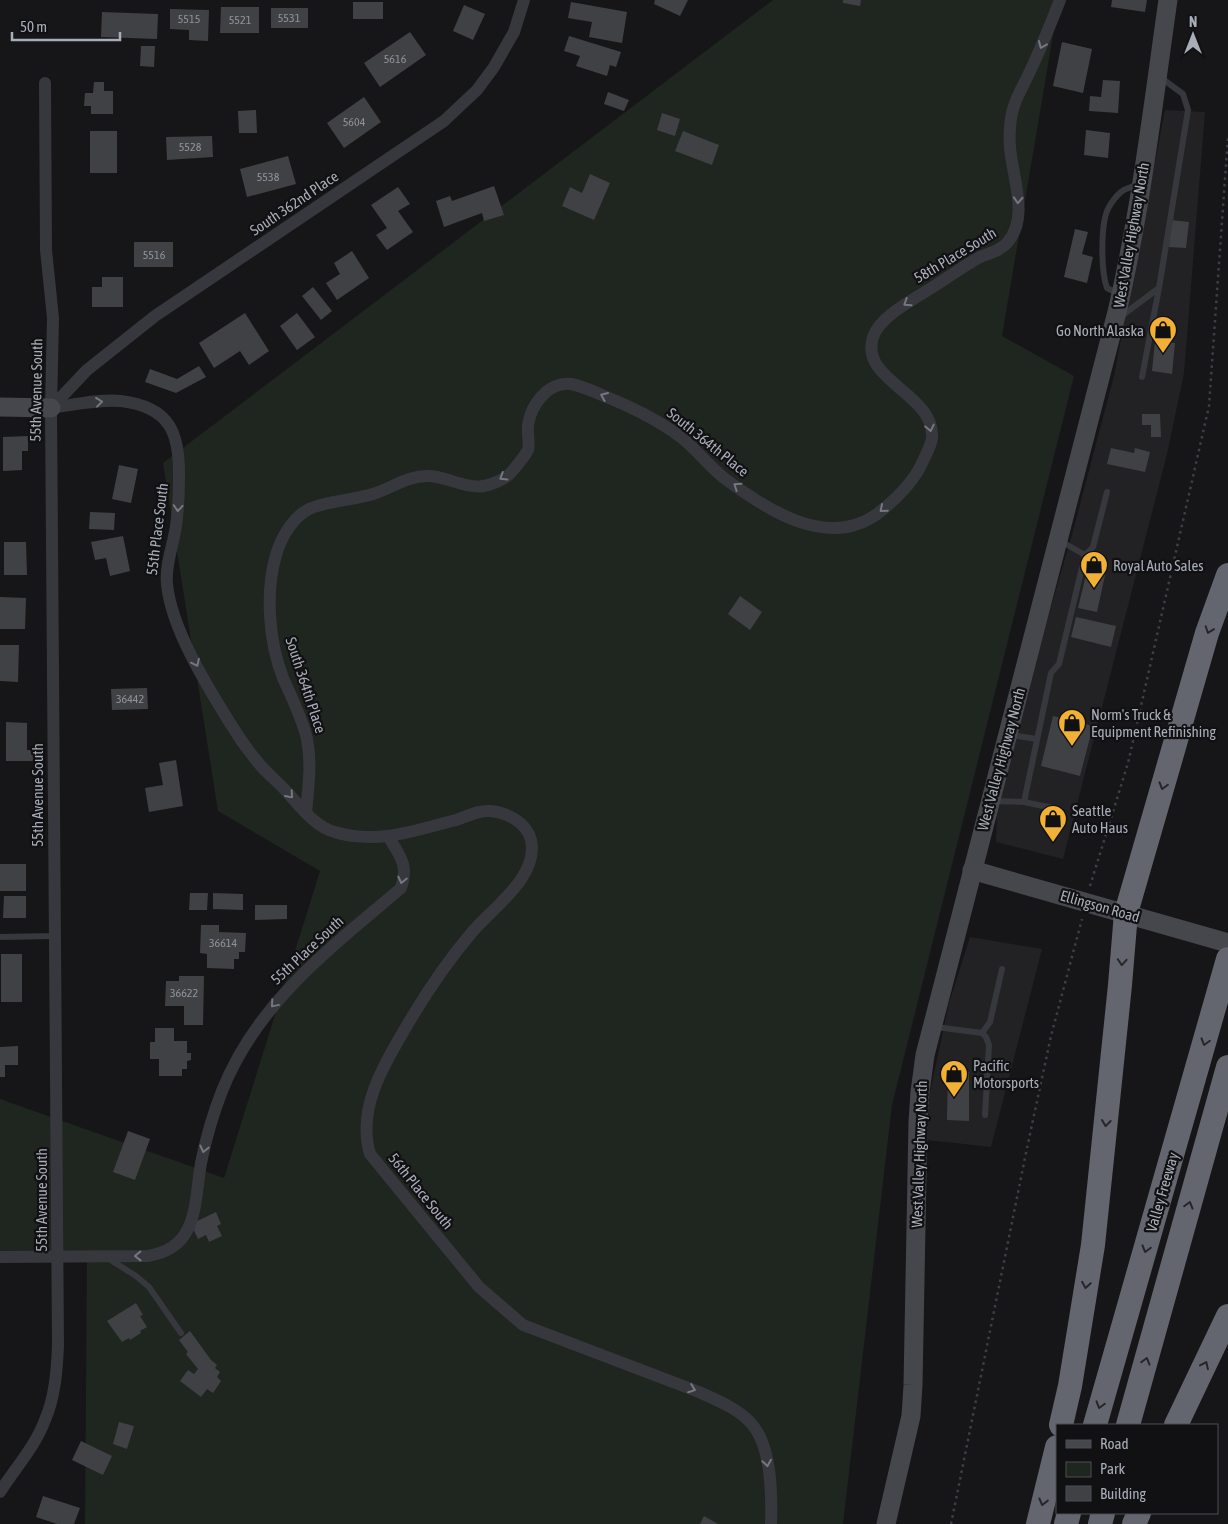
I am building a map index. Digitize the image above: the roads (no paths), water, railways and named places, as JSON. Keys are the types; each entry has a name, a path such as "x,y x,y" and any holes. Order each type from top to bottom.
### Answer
{"highway":[{"path":"1061,1424 1070,1386 1093,1245 1126,913 1207,633 1228,575"},
{"name":"Valley Freeway","path":"1094,1424 1228,959"},
{"name":"Valley Freeway","path":"1128,1424 1228,1067"},
{"path":"1176,1424 1228,1316"},
{"path":"1038,1524 1056,1451"}],"main road":[{"name":"West Valley Highway North","path":"886,1524 911,1416 915,1347 917,1156 920,1092 925,1055 1115,321 1132,248 1168,0"},
{"path":"0,407 50,408"},
{"name":"Ellingson Road","path":"972,870 1228,943"}],"street":[{"name":"South 362nd Place","path":"50,408 87,370 155,316 444,120 477,90 494,67 514,32 524,0"},
{"name":"58th Place South","path":"918,474 932,441 930,423 921,407 910,395 880,371 874,361 873,337 880,326 893,313 978,258 1000,249 1009,241 1016,227 1018,192 1010,146 1013,108 1060,0"},
{"name":"55th Avenue South","path":"0,1492 39,1434 46,1420 57,1370 58,1345 50,408 53,318 46,250 45,83"},
{"name":"South 364th Place","path":"306,814 309,781 308,743 304,726 278,662 272,633 271,590 273,567 280,543 288,529 310,509 377,493 412,477 433,476 462,484 485,486 507,476 528,450 528,423 537,399 550,389 567,383 592,390 654,418 686,441 722,476 770,508 822,529 840,528 866,521 883,510 918,474"},
{"name":"55th Place South","path":"50,408 120,401 140,405 152,410 162,416 171,426 177,442 179,472 175,529 167,573 171,606 200,672 230,723 263,768 306,814"},
{"name":"56th Place South","path":"306,814 332,832 361,836 388,836 454,820 478,812 490,811 504,814 518,821 528,832 532,845 529,862 522,878 473,931 447,964 415,1011 385,1063 372,1095 368,1114 367,1140 370,1154 479,1287 523,1325 720,1402 737,1412 754,1426 760,1435 767,1458 771,1493 771,1524"},
{"name":"55th Place South","path":"106,1256 154,1255 169,1249 182,1239 188,1230 192,1218 208,1131 217,1103 228,1076 252,1033 289,986 307,968 401,888 405,876 402,858 388,836"},
{"path":"0,1257 106,1256"}],"lane":[{"path":"1142,377 1159,288 1188,110 1183,94 1158,75"},
{"path":"1121,295 1107,288 1104,279 1103,255 1106,215 1108,208 1121,192 1142,183"},
{"path":"1115,321 1159,288"},
{"path":"1024,802 1051,673 1059,664 1085,555 1093,547 1107,492"},
{"path":"1057,542 1064,543 1085,555"},
{"path":"1007,734 1037,739"},
{"path":"990,801 1024,802 1053,808"},
{"path":"0,937 55,936"},
{"path":"982,1033 990,1022 1002,969"},
{"path":"932,1026 982,1033 986,1037 989,1044 985,1115"},
{"path":"106,1256 136,1276 148,1287 182,1333"}],"place":[{"name":"Go North Alaska","path":"1163,354"},
{"name":"Royal Auto Sales","path":"1094,589"},
{"name":"Norm's Truck & Equipment Refinishing","path":"1072,747"},
{"name":"Seattle Auto Haus","path":"1053,843"},
{"name":"Pacific Motorsports","path":"954,1098"}]}
